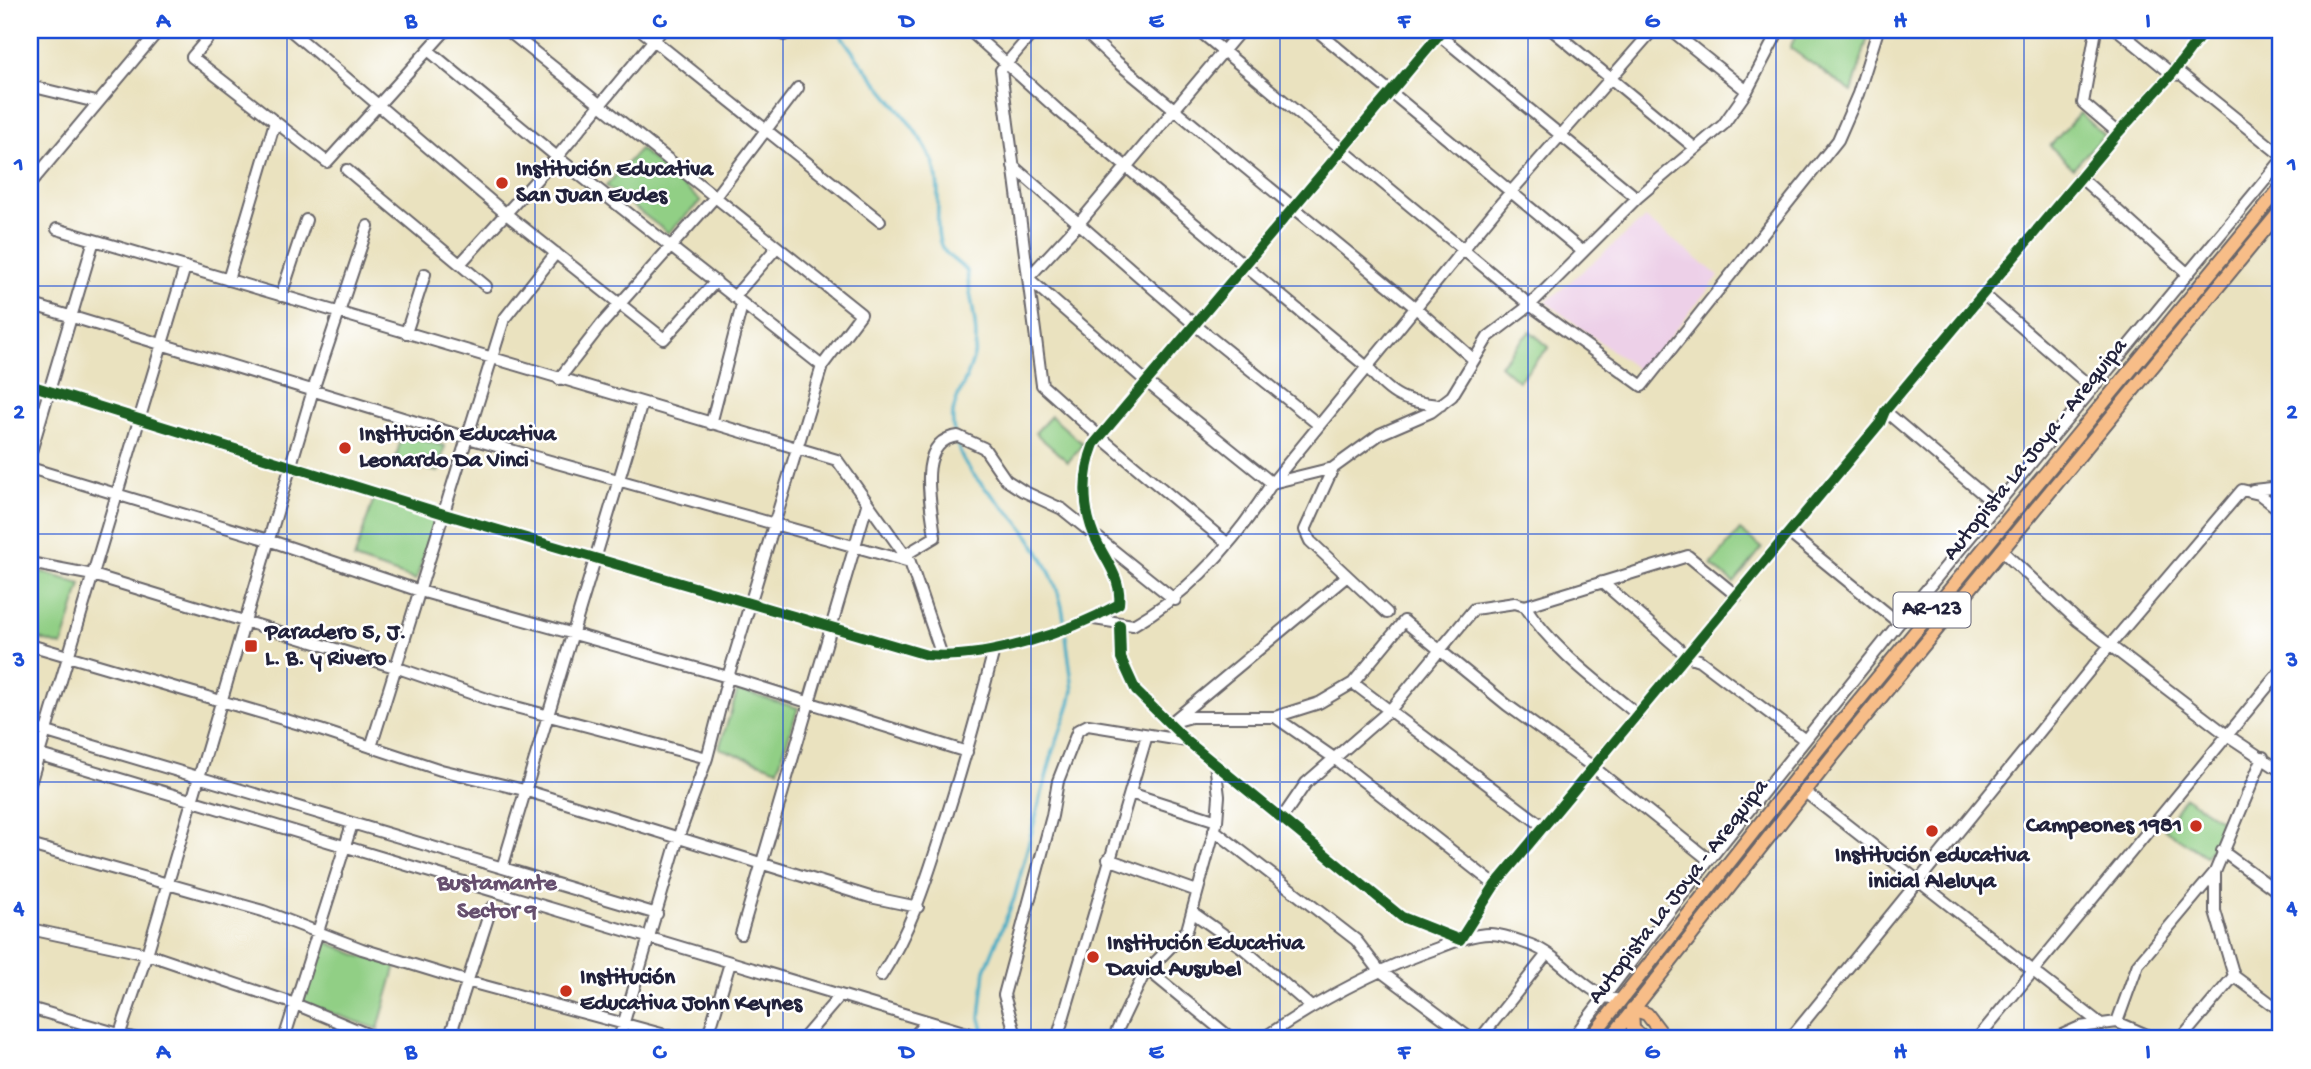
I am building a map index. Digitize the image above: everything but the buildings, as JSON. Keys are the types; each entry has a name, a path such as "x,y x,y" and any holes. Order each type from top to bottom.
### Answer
{"main road":[{"name":"Autopista La Joya - Arequipa","path":"1590,1039 1818,750 2281,187"},
{"name":"Autopista La Joya - Arequipa","path":"1610,1039 1805,792 2281,210"},
{"path":"1645,1039 1633,1029 1632,1009 1647,1013 1667,1039"}],"street":[{"path":"30,184 159,30"},
{"path":"215,30 192,57 327,162 446,30"},
{"path":"290,30 505,213 664,339 716,281"},
{"path":"507,30 861,314 822,366 727,677 707,758 678,838 620,1039"},
{"path":"641,30 880,221"},
{"path":"460,264 556,157 662,30"},
{"path":"969,30 1125,166 1368,368 1385,388 1399,397 1441,405"},
{"path":"1035,30 1001,70 1042,385 1227,543"},
{"path":"1083,30 1417,309 1473,359"},
{"path":"1198,30 1530,305 1642,386 1838,140 1858,94 1878,30"},
{"path":"1027,278 1080,222 1241,30"},
{"path":"1316,30 1582,251"},
{"path":"1552,30 1695,148"},
{"path":"1094,618 1111,619 1120,625 1133,625 1175,600 1251,517 1272,483 1417,309 1463,249 1653,30"},
{"path":"1671,30 1747,91"},
{"path":"1272,483 1333,468 1380,434 1441,405 1461,385 1473,359 1488,337 1530,305 1637,198 1723,125 1747,91 1779,30"},
{"path":"2096,30 2083,103 2118,132"},
{"path":"2118,30 2172,74 2182,75 2281,155"},
{"path":"1460,940 1495,885 1790,534 1880,423 1885,411 2118,132 2172,74 2206,30"},
{"path":"30,385 444,514 596,556 927,655 942,656 994,650 1094,618 1119,604 1121,587 1093,533 1086,504 1086,475 1090,455 1099,436 1148,383 1392,93 1438,31 1637,198"},
{"path":"428,50 556,157 822,366"},
{"path":"30,86 96,103"},
{"path":"559,379 619,305 715,197 799,88"},
{"path":"228,280 275,122"},
{"path":"1572,1039 1804,740 2281,162"},
{"path":"1013,166 1195,325 1319,425"},
{"path":"347,170 486,286"},
{"path":"2080,177 2188,272"},
{"path":"281,296 306,220"},
{"path":"119,1037 147,954 313,390 368,226"},
{"path":"57,229 837,460 907,559 942,656"},
{"path":"30,455 94,240"},
{"path":"711,424 738,301 777,247"},
{"path":"371,747 398,668 504,320 556,253"},
{"path":"30,784 34,753 44,731 93,575 185,267"},
{"path":"406,333 425,274"},
{"path":"1027,278 1148,383 1272,483"},
{"path":"1983,294 2092,388"},
{"path":"30,304 468,438 773,526 907,559 935,537 930,491 932,456 943,441 955,436 975,442 989,455 1006,480 1062,509 1175,600"},
{"path":"503,865 642,403"},
{"path":"1885,411 1997,506"},
{"path":"30,468 268,540 421,591 727,677 967,752"},
{"path":"1333,468 1305,530 1310,541 1387,613"},
{"path":"1790,1039 2111,644 2242,489 2281,487"},
{"path":"2250,490 2281,511"},
{"path":"741,934 867,505"},
{"path":"1790,534 1899,623"},
{"path":"2001,550 2078,621 2227,735 2281,771"},
{"path":"1282,818 1306,783 1391,709 1474,609 1515,603 1525,606 1688,556 1737,596"},
{"path":"30,563 93,575 398,668 494,701 548,713 707,758"},
{"path":"1170,723 1346,576"},
{"path":"1602,582 1687,656 1699,660 1804,740"},
{"path":"1525,606 1537,626 1559,648 1638,715"},
{"path":"1170,723 1191,717 1275,718 1319,702 1353,683 1404,621 1441,648 1507,705 1593,767 1709,860"},
{"path":"1120,625 1122,658 1136,691 1187,741 1402,917 1460,940"},
{"path":"30,645 441,770 524,790 870,897 918,907"},
{"path":"881,976 898,949 918,907 967,752 994,650"},
{"path":"1977,1039 2281,670"},
{"path":"1353,683 1391,709 1544,827"},
{"path":"1275,718 1334,758 1495,885"},
{"path":"1017,1039 1004,995 1052,816 1058,780 1078,730 1088,725 1187,741"},
{"path":"30,727 352,824 503,865 657,914"},
{"path":"1057,1039 1108,859 1147,735"},
{"path":"34,753 839,997 987,1039"},
{"path":"2263,757 2215,872 2215,911 2234,976 2281,1012"},
{"path":"1113,1039 1148,970 1187,930 1215,825 1219,796 1215,763"},
{"path":"1805,792 2102,1025"},
{"path":"1130,793 1215,825 1356,940 1379,970 1471,1039"},
{"path":"284,1039 352,824"},
{"path":"30,845 317,930 362,949 466,981 680,1039"},
{"path":"2222,851 2281,894"},
{"path":"1108,859 1197,891"},
{"path":"2117,1023 2137,964 2215,872"},
{"path":"449,1039 491,908"},
{"path":"1192,912 1244,949 1310,1006"},
{"path":"30,929 147,954 295,1004 379,1039"},
{"path":"1262,1039 1310,1006 1379,970 1460,940 1490,934 1532,946 1548,954 1604,999 1621,1000"},
{"path":"1480,1039 1548,954"},
{"path":"707,1039 730,962"},
{"path":"1148,970 1232,1039"},
{"path":"2181,1039 2234,976"},
{"path":"1614,988 1621,1000"},
{"path":"803,1039 839,997"},
{"path":"30,1008 119,1037 136,1039"},
{"path":"912,1039 926,1022"},
{"path":"2053,1039 2071,1030 2117,1023 2156,1039"}],"shaded area":[{"path":"1645,218 1719,276 1641,372 1546,302"}],"green space":[{"path":"1798,30 1870,30 1852,92 1790,48"},
{"path":"2080,113 2104,135 2073,168 2050,146"},
{"path":"640,149 701,201 668,233 606,186"},
{"path":"1530,331 1549,347 1518,381 1500,365"},
{"path":"1051,416 1083,444 1068,462 1035,433"},
{"path":"402,435 445,446 438,472 395,461"},
{"path":"374,498 436,518 416,580 354,559"},
{"path":"1740,530 1762,548 1734,583 1711,565"},
{"path":"30,568 81,584 62,646 30,636"},
{"path":"738,690 798,708 778,769 719,748"},
{"name":"Campeones 1981","path":"2185,797 2227,824 2206,856 2164,829"},
{"path":"322,940 360,956 396,965 378,1029 302,1003"}],"waterway":[{"path":"838,30 860,62 899,109 932,160 938,183 940,241 945,252 967,271 976,332 971,366 954,409 955,435 960,452 970,470 1020,524 1037,549 1052,577 1064,619"},
{"path":"985,1037 980,1018 985,970 1014,899 1052,755 1073,690 1066,636"}],"cycle path":[{"path":"30,385 444,514 927,655 1001,649 1076,625 1119,604 1115,576 1094,535 1087,512 1086,477 1094,444 1443,30"},
{"path":"1120,625 1121,658 1136,691 1187,741 1402,917 1460,940 1495,885 1880,423 1885,411 2118,133 2172,74 2205,30"}],"place":[{"name":"Institución Educativa San Juan Eudes","path":"502,183"},
{"name":"Institución Educativa Leonardo Da Vinci","path":"345,448"},
{"name":"Paradero 5, J. L. B. y Rivero","path":"251,646"},
{"name":"Campeones 1981","path":"2196,826"},
{"name":"Institución educativa inicial Aleluya","path":"1932,831"},
{"name":"Institución Educativa David Ausubel","path":"1093,957"},
{"name":"Institución Educativa John Keynes","path":"566,991"}],"district":[{"name":"Bustamante Sector 9","path":"497,898"}]}
